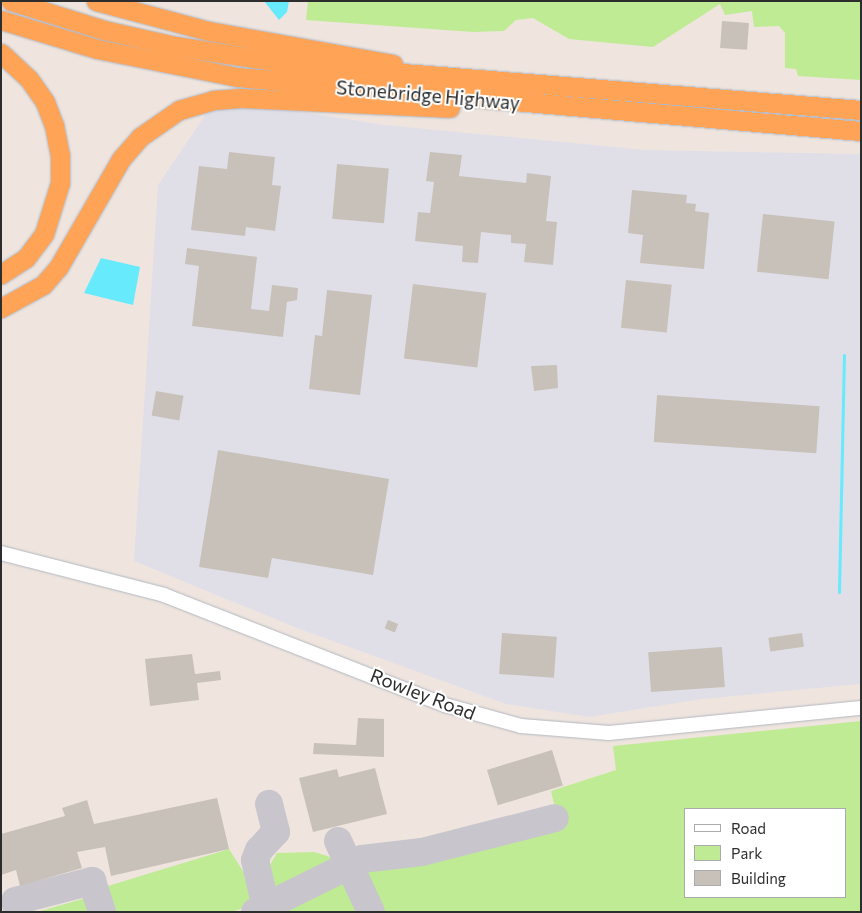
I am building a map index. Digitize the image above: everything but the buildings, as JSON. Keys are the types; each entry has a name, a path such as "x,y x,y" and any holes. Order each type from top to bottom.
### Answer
{"highway":[{"name":"Stonebridge Highway","path":"11,1 104,30 175,46 292,64 861,110"},
{"path":"96,1 209,31 371,60 454,78"},
{"name":"Stonebridge Highway","path":"1,20 97,49 238,77 861,132"},
{"path":"1,53 29,79 45,102 54,125 60,165 60,183 44,234 26,258 1,274"},
{"path":"1,308 43,285 58,268 121,158 140,137 179,110 213,100 241,98 405,108 484,108 528,103"}],"street":[{"name":"Rowley Road","path":"1,553 164,594 445,704 521,726 609,733 861,708"}],"shaded area":[{"path":"216,99 385,125 646,150 861,154 861,684 702,699 589,717 506,704 297,628 134,561 158,185"}],"green space":[{"path":"308,1 861,1 861,80 798,76 796,69 785,68 785,33 779,26 754,27 752,11 725,15 720,4 653,47 569,39 533,18 516,20 504,31 473,32 306,20"},
{"path":"861,721 861,912 377,912 360,878 366,871 559,825 551,791 616,770 613,746"},
{"path":"229,849 251,884 251,900 247,907 231,912 115,912 108,886"},
{"path":"314,852 337,859 363,912 278,912 267,870 277,853"},
{"path":"89,897 94,912 37,912"}],"water":[{"path":"264,1 289,1 287,12 279,20"},
{"path":"101,258 140,267 133,305 84,293"}],"waterway":[{"path":"839,592 844,355"}],"taxiway":[{"path":"267,912 255,860 259,850 276,832 269,804"},
{"path":"255,912 362,859 422,852 555,818"},
{"path":"338,841 371,912"},
{"path":"18,912 15,901 92,881 102,912"}]}
